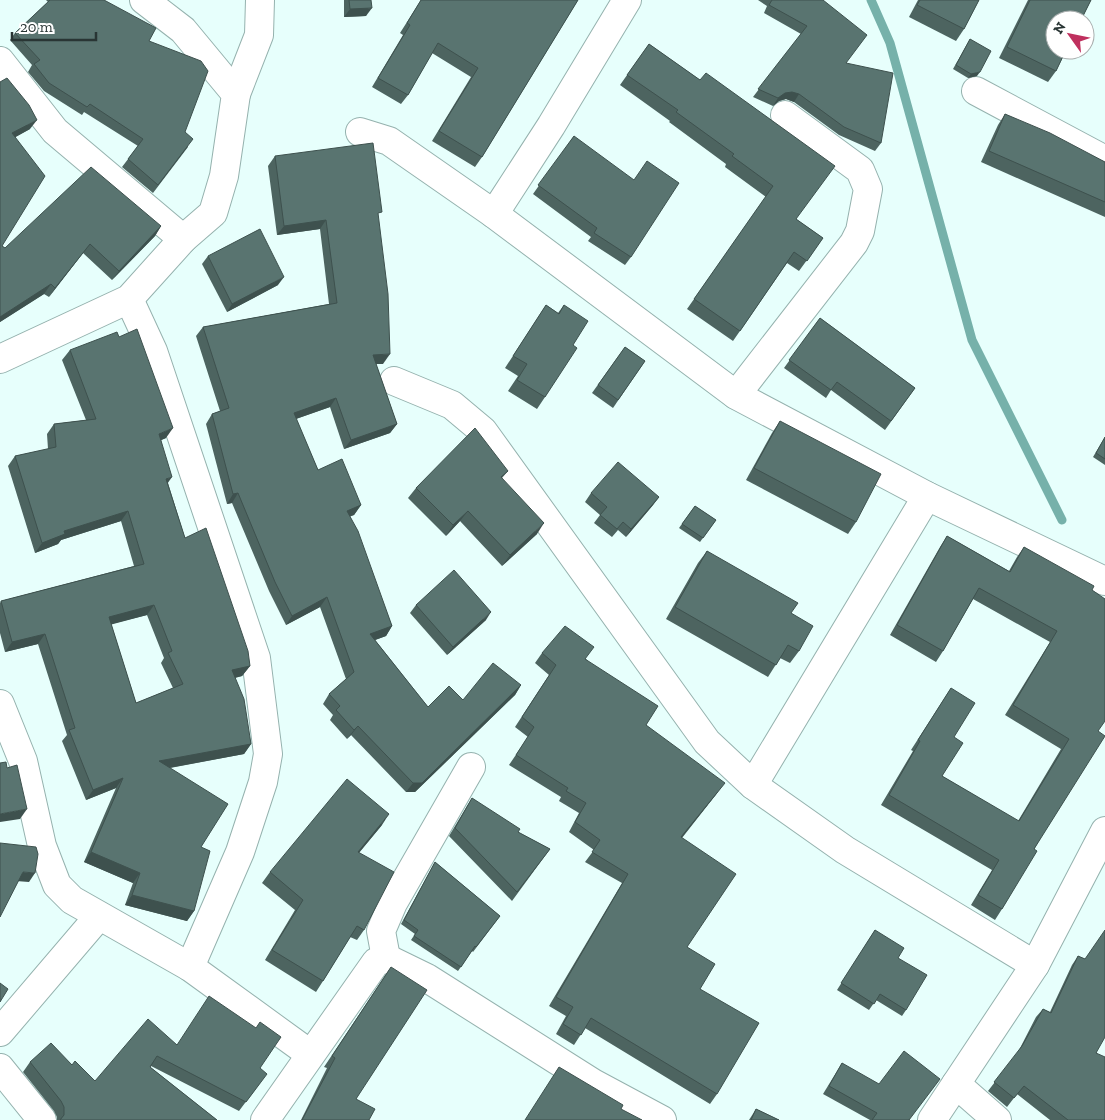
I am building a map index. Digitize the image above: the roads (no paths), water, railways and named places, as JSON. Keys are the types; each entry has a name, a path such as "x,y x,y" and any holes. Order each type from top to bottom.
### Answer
{"street":[{"path":"144,0 183,30 236,94"},
{"path":"0,359 129,299 183,239 213,213 224,176 236,94 259,35 260,0"},
{"path":"494,214 552,126 627,0"},
{"path":"0,61 55,131 183,239"},
{"path":"976,91 1105,160"},
{"path":"736,394 854,243 863,217 868,189 860,170 785,115"},
{"path":"360,132 388,141 494,214 736,394 927,496 1105,581"},
{"path":"129,299 153,351 256,658 268,754 263,782 240,852 190,967"},
{"path":"394,381 452,405 483,431 706,742 753,785 845,850 1035,965"},
{"path":"753,785 927,496"},
{"path":"0,704 23,761 42,846 58,885 72,900 190,967 310,1054"},
{"path":"386,958 381,931 390,910 471,767"},
{"path":"932,1120 1035,965 1105,831"},
{"path":"0,1032 99,916"},
{"path":"265,1120 376,962 386,958 427,978 593,1083 662,1120"},
{"path":"0,1068 42,1120"},
{"path":"956,1084 997,1120"}],"waterway":[{"path":"871,0 890,43 972,340 1062,520"}]}
